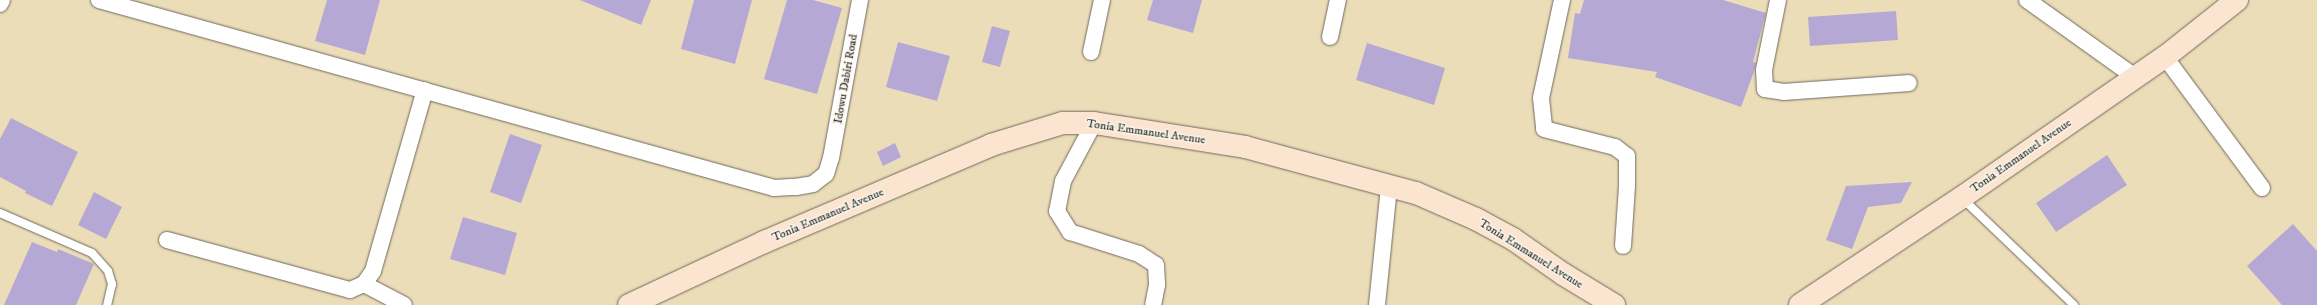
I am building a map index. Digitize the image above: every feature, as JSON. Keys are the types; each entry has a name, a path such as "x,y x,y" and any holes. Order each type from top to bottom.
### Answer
{"street":[{"path":"0,4 2,0"},
{"name":"Idowu Dabiri Road","path":"99,0 774,188 796,188 813,184 826,174 831,158 860,0"},
{"path":"1091,52 1102,0"},
{"path":"1330,37 1338,0"},
{"path":"1562,0 1541,98 1544,130 1615,147 1627,156 1627,186 1623,246"},
{"path":"1778,0 1764,70 1765,89 1784,92 1909,83"},
{"path":"2027,0 2135,77"},
{"name":"Tonia Emmanuel Avenue","path":"1800,305 1961,198 2165,57 2238,0"},
{"path":"2165,57 2262,188"},
{"path":"167,240 350,290 364,284 373,271 425,90"},
{"name":"Tonia Emmanuel Avenue","path":"629,305 764,242 991,145 1064,123 1094,123 1245,147 1360,176 1388,186 1416,193 1476,219 1512,239 1563,274 1614,305"},
{"path":"1094,123 1063,181 1057,211 1070,232 1139,254 1156,265 1157,286 1153,305"},
{"path":"1377,305 1388,186"},
{"path":"364,284 404,305"}],"lane":[{"path":"1961,198 2074,305"},
{"path":"0,213 92,253 108,270 112,284 107,305"}],"building":[{"path":"327,0 380,0 365,55 315,41"},
{"path":"580,0 651,0 641,25"},
{"path":"694,0 752,0 735,64 681,49"},
{"path":"787,0 813,0 842,8 817,94 764,79"},
{"path":"1153,0 1202,0 1193,33 1147,20"},
{"path":"1584,0 1723,0 1766,13 1753,62 1756,63 1755,69 1741,107 1655,77 1657,72 1568,58 1575,13 1580,14"},
{"path":"1896,11 1898,40 1810,46 1808,17"},
{"path":"992,26 1010,31 1000,67 982,62"},
{"path":"898,42 950,56 937,101 886,87"},
{"path":"1367,43 1445,68 1434,105 1356,80"},
{"path":"11,118 78,152 52,206 25,193 26,191 0,177 0,139"},
{"path":"510,134 542,145 521,203 490,192"},
{"path":"895,143 901,157 883,166 877,152"},
{"path":"2107,155 2127,185 2056,232 2036,203"},
{"path":"1912,182 1901,203 1868,207 1852,249 1826,240 1846,186"},
{"path":"94,192 122,207 106,239 78,225"},
{"path":"463,217 517,233 505,275 450,259"},
{"path":"2293,224 2317,251 2317,305 2282,305 2247,266"},
{"path":"32,242 57,252 58,249 94,264 76,305 4,305"}]}
